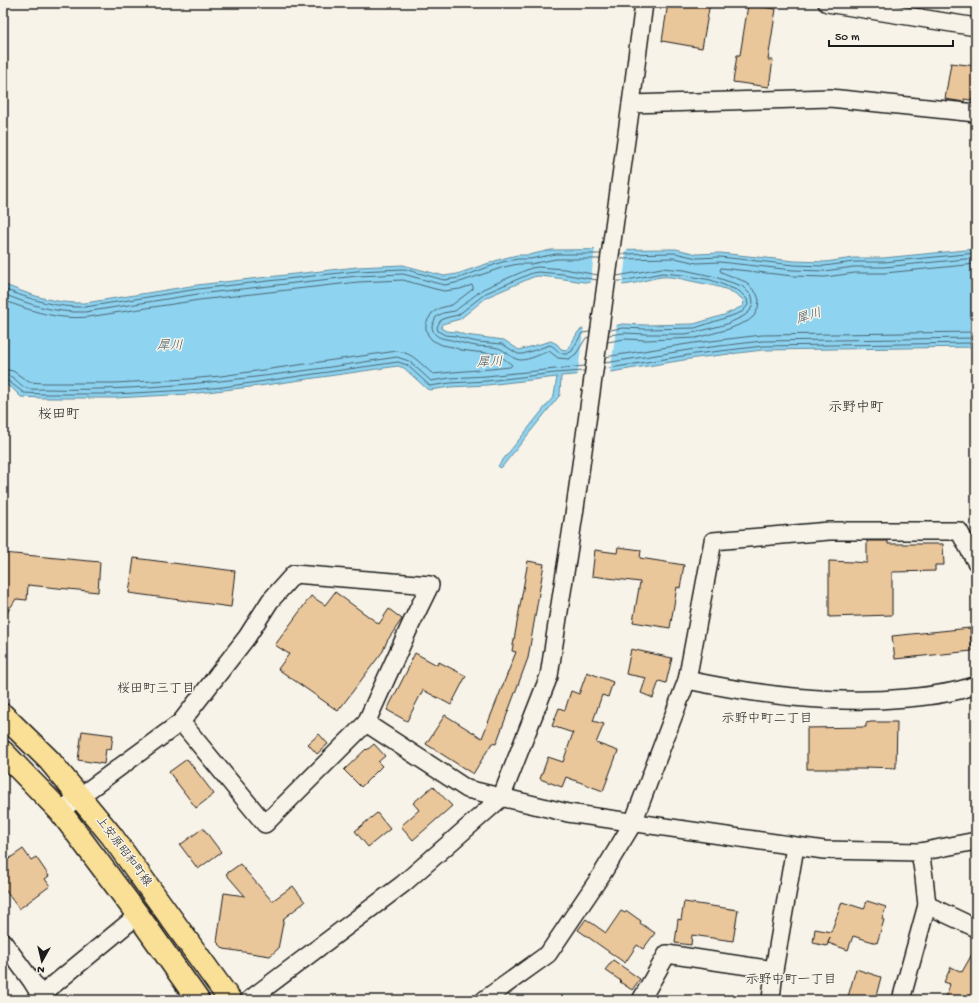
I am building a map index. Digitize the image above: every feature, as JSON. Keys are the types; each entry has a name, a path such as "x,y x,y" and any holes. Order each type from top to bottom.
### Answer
{"main road":[{"name":"上安原昭和町線","path":"3,715 13,723 49,760 80,796 111,835 230,1000"},
{"path":"3,752 60,811 138,915 198,1000"}],"street":[{"path":"249,1000 403,884 501,798 548,676 575,508 644,3"},
{"path":"827,3 976,27"},
{"path":"631,104 830,98 976,113"},
{"path":"484,1000 548,954 602,874 633,823 687,680 714,541 828,531 959,531 976,562"},
{"path":"60,811 181,722 247,637 270,601 294,574 430,585 366,723 265,824 181,722"},
{"path":"687,680 724,688 796,698 847,700 886,700 938,695 976,685"},
{"path":"366,723 467,789 568,814 824,850 920,852 976,840"},
{"path":"771,1000 774,970 795,847"},
{"path":"901,1000 927,905 920,852"},
{"path":"927,905 976,928"},
{"path":"3,942 31,980 38,998 138,915"},
{"path":"641,1000 667,954 774,970"}],"water":[{"name":"犀川","path":"676,249 697,254 720,253 794,261 825,262 854,258 883,258 976,249 976,347 763,350 696,358 611,372 561,376 560,395 501,468 498,466 554,396 557,377 430,390 404,368 398,366 259,386 189,394 115,398 21,397 13,389 3,383 3,284 43,298 63,302 85,303 197,285 357,267 403,265 444,276 457,274 517,255 529,255 551,250","holes":["533,277 548,277 599,284 619,285 661,277 673,277 720,287 739,296 744,301 743,306 724,315 694,324 622,324 582,329 578,332 566,350 561,349 557,344 551,341 519,350 504,340 465,335 457,332 446,331 441,328 442,324 460,319 487,297"]}],"pier":[{"path":"595,248 627,248 622,287 590,286"},
{"path":"617,323 610,374 577,378 584,326"}],"building":[{"path":"668,3 710,3 702,48 662,41"},
{"path":"748,5 776,9 768,60 773,60 769,87 733,82 737,55 740,55"},
{"path":"951,63 976,66 976,101 964,99 964,102 945,99"},
{"path":"867,541 888,541 888,544 943,544 944,565 935,565 935,571 892,572 892,615 829,617 829,561 867,563"},
{"path":"618,547 641,550 640,558 684,565 680,588 677,587 670,628 633,622 640,582 592,576 595,550 617,553"},
{"path":"3,553 100,562 98,592 28,585 27,600 16,599 3,619"},
{"path":"134,558 235,571 231,607 129,593"},
{"path":"528,561 544,564 528,658 496,744 492,743 473,774 426,744 445,715 482,738 516,652 512,651"},
{"path":"335,592 379,624 389,609 402,619 387,641 383,651 338,711 278,669 289,654 275,645 311,596 325,605"},
{"path":"970,628 972,651 895,659 892,636"},
{"path":"631,649 672,658 666,683 659,681 653,698 641,693 646,678 626,674"},
{"path":"415,653 437,665 439,662 466,676 451,705 423,690 407,721 387,710"},
{"path":"587,672 613,682 608,697 602,695 593,721 604,724 596,743 618,751 603,791 566,777 562,787 540,779 548,757 563,762 573,733 552,726 559,708 565,710 571,691 579,694"},
{"path":"897,722 896,768 866,767 866,769 807,769 807,728 866,727 866,723"},
{"path":"82,731 113,735 111,750 106,749 104,764 78,760"},
{"path":"319,734 328,744 317,754 308,744"},
{"path":"374,744 385,756 378,762 382,766 361,787 344,770 366,749 367,750"},
{"path":"187,759 214,794 196,808 169,772"},
{"path":"433,786 452,806 413,840 401,826 419,810 413,803"},
{"path":"377,813 390,829 368,847 355,831"},
{"path":"203,828 221,852 198,869 180,845"},
{"path":"23,849 31,860 36,857 49,876 45,879 50,886 19,909 3,887 3,863"},
{"path":"240,864 272,901 293,886 305,902 284,918 278,949 270,956 224,949 217,942 224,893 245,896 226,874"},
{"path":"867,901 886,907 882,919 884,920 877,943 853,936 848,950 828,943 827,946 813,943 815,929 831,932 842,902 864,909"},
{"path":"684,902 738,910 733,941 692,935 691,945 675,943 678,919 681,920"},
{"path":"621,911 625,913 627,911 641,921 640,923 655,933 643,949 637,945 625,963 578,930 586,919 606,933"},
{"path":"976,947 976,1000 945,1000 950,984 944,982 951,967 962,972"},
{"path":"613,960 640,979 632,990 605,970"},
{"path":"856,969 881,977 875,1000 847,1000"}],"district":[{"name":"示野中町","path":"856,408"},
{"name":"桜田町","path":"59,415"},
{"name":"桜田町三丁目","path":"156,689"},
{"name":"示野中町二丁目","path":"767,719"},
{"name":"示野中町一丁目","path":"791,980"}]}
